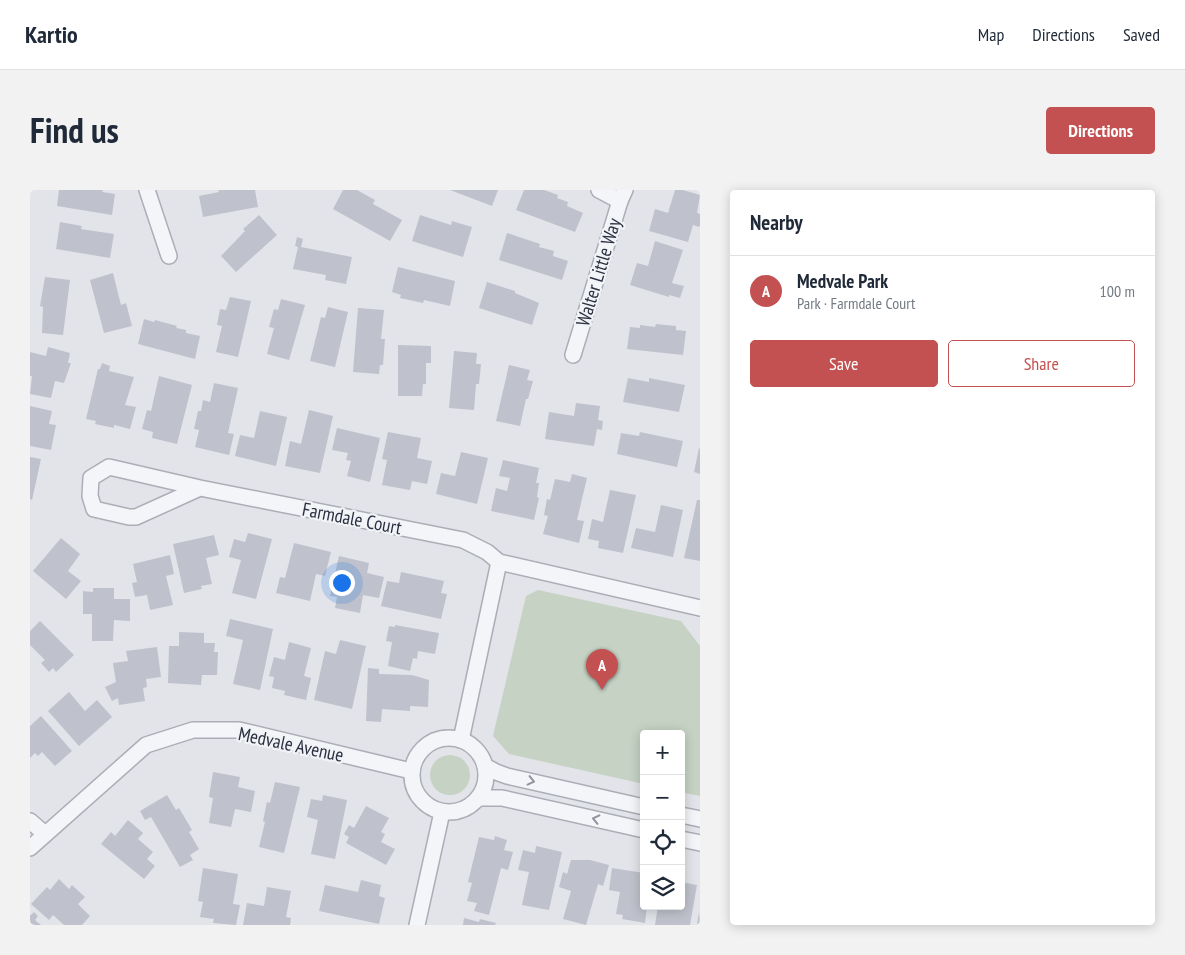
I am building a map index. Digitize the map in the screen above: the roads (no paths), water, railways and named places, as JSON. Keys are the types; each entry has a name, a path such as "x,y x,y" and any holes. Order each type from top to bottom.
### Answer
{"street":[{"path":"147,190 169,256"},
{"path":"599,190 623,195"},
{"name":"Walter Little Way","path":"574,355 623,195"},
{"name":"Farmdale Court","path":"200,488 136,517 129,518 94,509 90,496 91,478 109,467 200,488 463,540 487,552 498,562 700,608"},
{"path":"461,740 498,562"},
{"name":"Medvale Avenue","path":"30,848 146,745 193,730 239,730 411,771"},
{"path":"439,739 461,740 476,750 485,766 485,782 478,798 471,805 462,810 442,812 422,802 412,782 411,771 420,751 428,743 439,739"},
{"path":"485,766 508,776 640,806"},
{"path":"478,798 502,798 640,829"},
{"path":"417,925 442,812"},
{"path":"685,816 700,819"},
{"path":"30,821 45,834"},
{"path":"685,840 700,843"}],"place":[{"name":"Medvale Park","path":"602,690"}]}
